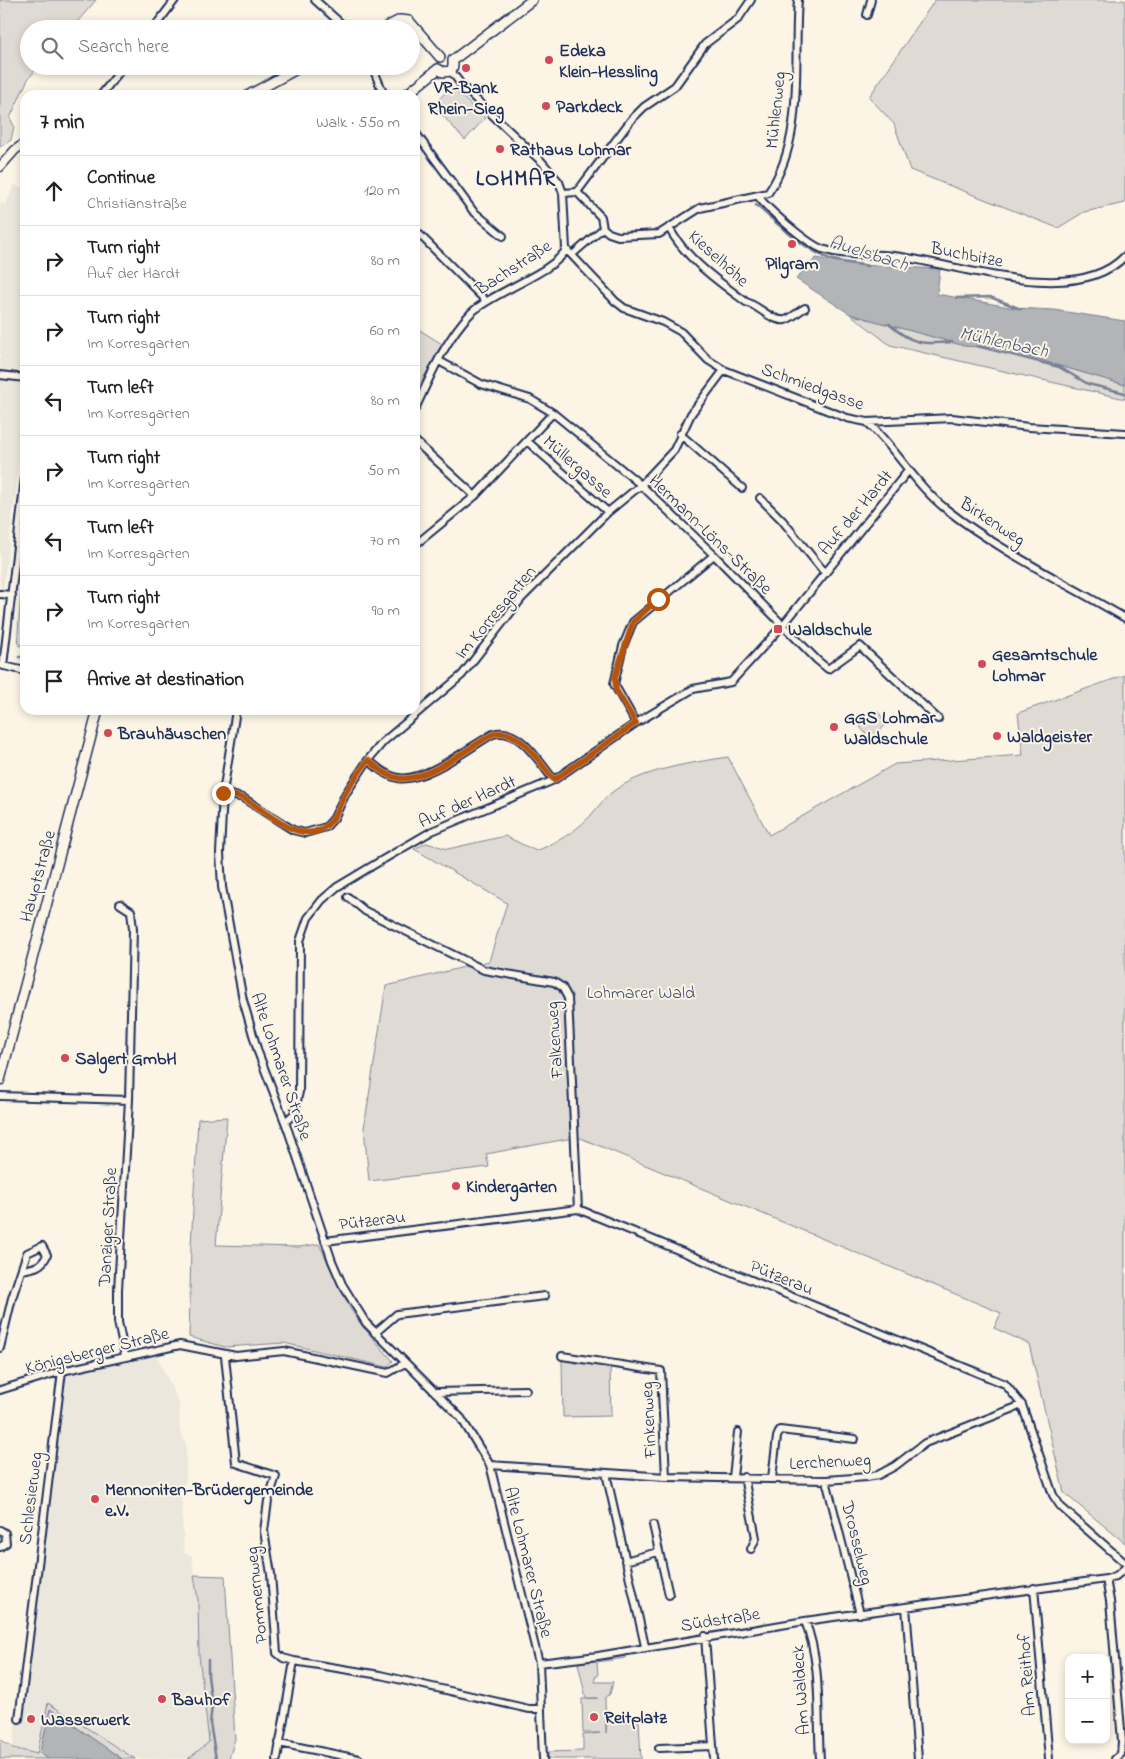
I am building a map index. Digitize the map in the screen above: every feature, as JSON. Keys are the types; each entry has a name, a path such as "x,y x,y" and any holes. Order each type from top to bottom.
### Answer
{"main road":[{"path":"453,60 532,0"},
{"path":"420,34 440,57"},
{"path":"440,57 448,56 453,60"},
{"path":"440,57 436,64 442,72 450,71 453,66 453,60"},
{"path":"412,90 438,69"},
{"path":"258,90 286,75"},
{"name":"Hauptstraße","path":"0,1080 97,715"}],"street":[{"path":"160,20 175,0"},
{"path":"315,0 337,20"},
{"path":"450,71 463,87 554,174 563,193 577,192 631,120 644,107 675,86 705,44 738,19 750,0"},
{"name":"Mühlenweg","path":"758,196 768,193 778,179 788,151 794,106 798,0"},
{"path":"867,15 871,0"},
{"path":"105,90 117,75"},
{"path":"376,75 382,90"},
{"path":"420,139 473,211 503,236"},
{"path":"1,164 20,146"},
{"path":"577,192 601,217 603,228 609,234 618,236 659,234 700,208 737,198 758,196"},
{"name":"Bachstraße","path":"420,399 439,361 461,325 486,301 538,272 563,255 566,249 563,193"},
{"name":"Buchbitze","path":"758,196 766,207 821,248 850,255 894,256 988,275 1056,281 1072,280 1108,270 1125,256"},
{"path":"572,255 603,228"},
{"name":"Kieselhöhe","path":"669,228 678,244 696,262 746,302 755,304 778,320 786,320 805,308"},
{"path":"420,235 486,301"},
{"name":"Schmiedgasse","path":"566,249 615,301 624,308 663,322 681,332 708,360 724,370 847,418 867,422 952,418 1029,427 1125,433"},
{"name":"Hermann-Löns-Straße","path":"439,361 481,384 530,399 552,413 641,485 828,669 860,646 938,719"},
{"name":"Im Korresgarten","path":"420,711 462,675 522,598 608,512 641,485 674,450 680,434 698,403 724,370"},
{"path":"0,376 20,378"},
{"path":"420,540 475,496 528,442 552,413"},
{"name":"Birkenweg","path":"867,422 877,431 908,471 946,509 1026,561 1125,618"},
{"path":"680,434 742,488"},
{"name":"Müllergasse","path":"528,442 608,512"},
{"path":"420,446 475,496"},
{"name":"Auf der Hardt","path":"285,1122 294,1114 300,1092 300,941 308,918 322,900 337,887 432,831 554,780 636,723 693,689 731,682 783,625 908,471"},
{"name":"Auf der Hardt","path":"760,498 782,520 824,573"},
{"path":"20,523 2,666 20,670"},
{"path":"636,723 614,684 623,646 633,622 714,555"},
{"path":"0,594 12,595"},
{"name":"Alte Lohmarer Straße","path":"235,715 223,793 220,853 222,887 242,1000 258,1052 285,1122 325,1241 342,1284 366,1323 461,1418 490,1465 538,1663 543,1759"},
{"name":"Im Korresgarten","path":"223,793 243,798 293,830 305,833 317,831 326,827 334,818 346,793 368,760 383,742 415,715"},
{"path":"368,760 390,776 399,778 416,777 493,734 502,731 511,734 529,750 554,780"},
{"name":"Falkenweg","path":"348,897 365,911 484,970 554,982 562,987 568,998 578,1209"},
{"name":"Danziger Straße","path":"120,904 130,911 134,929 129,1100 118,1290 118,1322 125,1356"},
{"path":"0,1096 129,1100"},
{"name":"Pützerau","path":"325,1241 578,1209 992,1377 1005,1384 1022,1405 1053,1495 1061,1507 1125,1563"},
{"path":"0,1348 12,1298 22,1270"},
{"path":"375,1333 397,1314 545,1296"},
{"name":"Königsberger Straße","path":"0,1390 62,1371 180,1345 191,1346 226,1356 284,1351 388,1373 405,1363"},
{"name":"Pommernweg","path":"226,1356 236,1463 276,1476 268,1501 264,1531 271,1574 277,1653 283,1658 294,1661 380,1675 540,1710"},
{"name":"Finkenweg","path":"562,1356 661,1370 666,1477"},
{"name":"Schlesierweg","path":"19,1719 62,1371"},
{"path":"435,1392 526,1390"},
{"name":"Lerchenweg","path":"490,1465 666,1477 826,1480 878,1475 895,1466 925,1442 1022,1405"},
{"name":"Lerchenweg","path":"772,1478 776,1437 780,1430 855,1440"},
{"path":"733,1477 738,1432"},
{"path":"606,1473 645,1646"},
{"path":"744,1477 756,1538 751,1549"},
{"name":"Drosselweg","path":"826,1480 860,1614"},
{"path":"653,1525 669,1595"},
{"path":"0,1530 5,1533 7,1538 6,1543 0,1547"},
{"path":"625,1561 658,1552"},
{"name":"Südstraße","path":"538,1663 598,1656 645,1646 805,1621 1106,1578 1116,1576 1125,1568"},
{"path":"1106,1578 1110,1602 1122,1741 1121,1754 1114,1759"},
{"name":"Am Reithof","path":"1034,1588 1048,1759"},
{"path":"906,1607 918,1759"},
{"name":"Am Waldeck","path":"805,1621 813,1648 820,1759"},
{"path":"705,1636 714,1759"},
{"path":"277,1759 294,1661"},
{"path":"279,1743 359,1759"},
{"path":"660,1748 713,1746"}],"shaded area":[{"path":"14,185 20,187 20,454 3,592 0,592 0,203 6,204"},
{"path":"156,1354 179,1403 180,1431 186,1444 186,1481 181,1490 184,1553 192,1556 198,1600 199,1655 210,1742 188,1759 135,1759 48,1704 37,1753 13,1748 57,1376"}],"green space":[{"path":"0,0 96,0 79,20 20,20 20,75 31,75 23,90 20,90 20,96 10,118 14,126 11,140 0,147"},
{"path":"935,0 1125,0 1125,203 1084,212 1058,228 910,170 894,124 869,97"},
{"path":"451,87 485,118 465,140 433,105"},
{"path":"850,314 965,346 999,348 1125,385 1125,399 890,345"},
{"path":"420,330 442,344 420,384"},
{"path":"20,606 19,646 18,633"},
{"name":"Lohmarer Wald","path":"1125,675 1125,1543 1064,1493 1029,1344 994,1328 1001,1313 578,1137 486,1154 489,1167 369,1181 364,1128 386,986 489,961 507,903 414,849 426,843 448,849 505,836 536,851 548,846 577,828 590,817 611,793 637,778 667,768 728,757 769,835 895,764 1023,755 1018,713"},
{"path":"878,712 887,724 870,739 860,727"},
{"path":"227,1117 216,1245 299,1247 319,1244 351,1310 363,1327 393,1361 387,1367 284,1343 225,1347 189,1337 191,1246 198,1119"},
{"path":"562,1359 610,1366 611,1416 563,1417"},
{"path":"194,1575 225,1576 235,1739 229,1759 188,1759 209,1742 199,1655 198,1600"},
{"path":"626,1656 626,1658 597,1662 598,1676 595,1677 595,1682 613,1682 610,1694 605,1698 606,1733 607,1714 612,1713 613,1724 639,1721 641,1759 548,1759 548,1752 583,1751 583,1735 600,1733 583,1733 582,1699 598,1698 586,1698 578,1663"},
{"path":"48,1703 135,1759 122,1759 50,1709 40,1753 48,1759 0,1759 0,1739 13,1748 37,1754"}],"water":[{"path":"816,258 858,265 940,269 937,294 1015,308 1054,310 1125,321 1125,385 999,348 965,346 850,314 796,279"},
{"path":"50,1709 122,1759 48,1759 40,1753"}],"waterway":[{"name":"Auelsbach","path":"756,205 802,244 823,256 846,263 868,266"},
{"name":"Auelsbach","path":"956,298 990,297 1021,309"},
{"name":"Mühlenbach","path":"889,324 904,336 918,342 952,342"},
{"name":"Mühlenbach","path":"977,346 1059,367 1088,384 1125,393"},
{"path":"208,1660 212,1706 210,1723 216,1759"}],"place":[{"name":"Edeka Klein-Hessling","path":"549,60"},
{"name":"VR-Bank Rhein-Sieg","path":"466,68"},
{"name":"Parkdeck","path":"546,106"},
{"name":"Rathaus Lohmar","path":"500,149"},
{"name":"Pilgram","path":"792,244"},
{"name":"Waldschule","path":"778,629"},
{"name":"Gesamtschule Lohmar","path":"982,664"},
{"name":"GGS Lohmar Waldschule","path":"834,727"},
{"name":"Brauhäuschen","path":"108,733"},
{"name":"Waldgeister","path":"997,736"},
{"name":"Salgert GmbH","path":"65,1058"},
{"name":"Kindergarten","path":"456,1186"},
{"name":"Mennoniten-Brüdergemeinde e.V.","path":"95,1499"},
{"name":"Bauhof","path":"162,1699"},
{"name":"Reitplatz","path":"594,1717"},
{"name":"Wasserwerk","path":"31,1719"}],"district":[{"name":"LOHMAR","path":"516,177"}],"route":[{"path":"223,793 243,798 293,830 305,833 317,831 326,827 334,818 346,793 368,760 390,776 399,778 416,777 493,734 502,731 511,734 529,750 554,780 636,723 616,690 614,684 615,677 623,646 633,622 658,599"}]}
